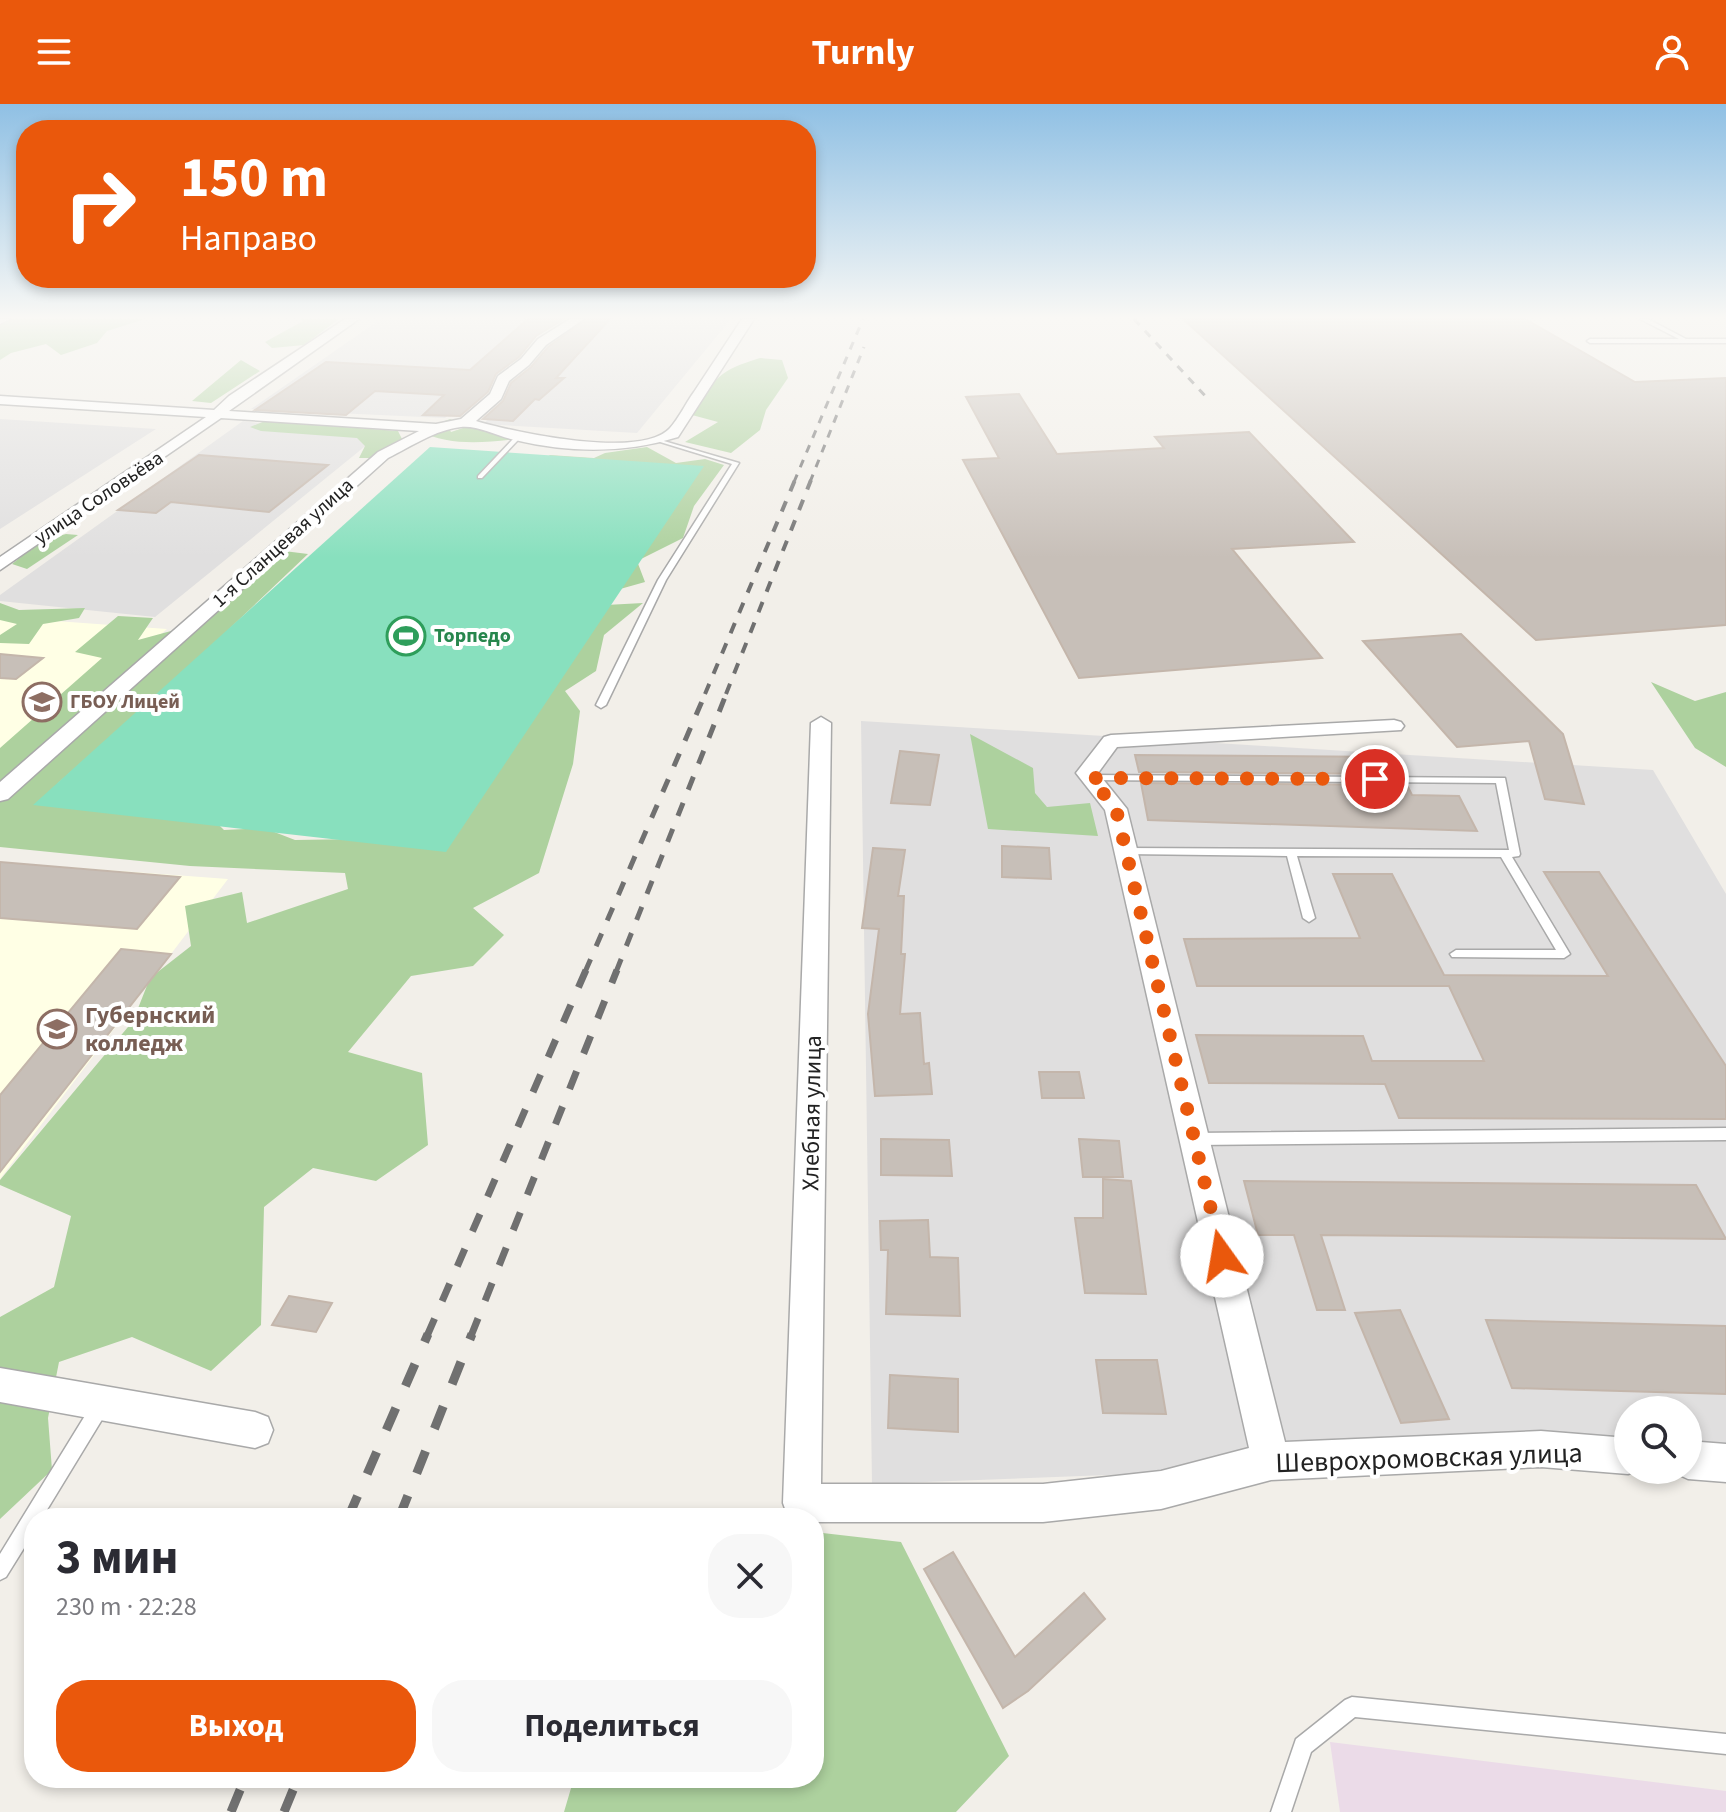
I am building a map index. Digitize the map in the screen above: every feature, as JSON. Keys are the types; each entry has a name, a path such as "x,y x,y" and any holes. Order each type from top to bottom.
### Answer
{"street":[{"name":"улица Соловьёва","path":"0,565 210,421 236,399"},
{"name":"1-я Сланцевая улица","path":"0,794 383,455 436,428 466,422 493,399"},
{"path":"466,422 516,439 560,445 659,440 673,434 696,399"},
{"path":"0,400 436,428"},
{"name":"Хлебная улица","path":"802,1503 821,723"},
{"path":"1271,1461 1116,809 1087,773 1111,741 1394,726"},
{"path":"0,1385 255,1430"},
{"name":"Шеврохромовская улица","path":"802,1503 1043,1503 1161,1490 1271,1461 1541,1449 1614,1455"},
{"path":"1702,1461 1726,1463"}],"lane":[{"path":"480,477 516,439"},
{"path":"601,705 662,580 736,463 659,440"},
{"path":"1091,778 1501,780 1515,854 1125,851"},
{"path":"1291,852 1309,918"},
{"path":"1456,954 1564,954 1504,854"},
{"path":"1194,1139 1726,1134"},
{"path":"38,1508 103,1401"},
{"path":"0,1571 24,1531"},
{"path":"1281,1812 1303,1746 1352,1707 1726,1744"}],"shaded area":[{"path":"266,399 465,399 445,418 251,409"},
{"path":"510,399 665,399 637,433 483,424"},
{"path":"0,419 156,429 0,529"},
{"path":"243,421 374,439 155,617 0,601 0,595"},
{"name":"ГБОУ Лицей","path":"0,617 167,629 0,775"},
{"path":"861,721 1653,770 1726,894 1726,1451 1702,1452 1702,1396 1614,1396 1614,1456 872,1484"},
{"name":"Губернский колледж","path":"0,862 228,879 0,1179"},
{"path":"1330,1742 1726,1791 1726,1812 1340,1812"}],"green space":[{"path":"195,399 218,399 211,403 192,401"},
{"path":"702,399 774,399 766,410 760,430 731,453 685,442 718,422 692,415"},
{"path":"450,419 456,422 448,427 451,432 469,426 516,439 454,441 418,431"},
{"path":"265,421 398,431 403,441 414,443 407,449 386,447 374,458 359,458 365,446 357,438 261,431 250,427"},
{"name":"Торпедо","path":"430,447 704,466 446,852 33,805"},
{"path":"647,447 676,463 705,459 724,465 694,506 683,538 637,561 645,582 606,593 606,605 643,603 604,635 596,671 565,691 580,711 573,764 539,873 473,908 504,935 473,966 411,976 348,1052 422,1073 428,1145 376,1181 313,1168 264,1207 261,1325 211,1371 132,1337 59,1362 48,1418 52,1470 0,1519 0,1317 54,1287 71,1216 0,1185 0,1180 133,1021 150,978 191,946 185,906 242,892 247,923 348,889 345,873 190,866 0,847 0,748 102,658 75,652 118,616 153,618 138,640 193,625 269,568 260,559 284,551 308,554 187,669 57,784 210,816 224,830 264,828 295,840 424,838 537,466 550,455 594,458 605,453"},
{"path":"66,534 78,535 27,569 12,564 41,541"},
{"path":"0,603 19,610 85,608 79,618 43,624 29,644 0,643 0,635 17,624 0,620"},
{"path":"1651,682 1695,701 1726,692 1726,767 1695,748"},
{"path":"970,734 1033,768 1035,793 1047,807 1090,803 1098,836 988,829"},
{"path":"824,1533 901,1542 1009,1756 956,1812 564,1812 571,1788 824,1788"}],"building":[{"path":"272,399 366,399 346,415 255,410"},
{"path":"440,399 480,399 460,416 423,415"},
{"path":"504,399 540,399 535,399 513,421 483,419"},
{"path":"967,399 1022,399 1057,454 1164,448 1155,437 1249,432 1354,542 1232,549 1322,658 1079,678 963,460 999,458"},
{"path":"1271,399 1726,399 1726,625 1536,640"},
{"path":"199,455 328,465 269,512 171,502 156,513 118,510"},
{"path":"1461,634 1563,734 1584,804 1545,799 1529,741 1457,747 1363,641"},
{"path":"0,654 43,658 16,679 0,678"},
{"path":"900,751 939,755 930,805 891,803"},
{"path":"1135,755 1392,757 1401,774 1139,772"},
{"path":"1141,783 1407,785 1412,795 1459,796 1477,831 1148,820"},
{"path":"1002,846 1049,848 1051,879 1002,877"},
{"path":"873,848 905,850 898,896 904,896 901,954 905,954 900,1014 920,1013 924,1064 929,1063 932,1094 875,1096 868,1014 879,929 862,928"},
{"path":"0,862 180,877 137,929 0,918"},
{"path":"1544,872 1599,872 1726,1066 1726,1119 1399,1118 1385,1084 1209,1083 1196,1035 1363,1036 1372,1061 1484,1061 1449,986 1197,986 1184,939 1360,938 1333,874 1392,874 1444,975 1608,976"},
{"path":"121,949 171,954 0,1172 0,1095"},
{"path":"1039,1072 1079,1072 1084,1098 1042,1098"},
{"path":"881,1139 949,1140 952,1176 881,1175"},
{"path":"1079,1139 1119,1141 1123,1177 1083,1177"},
{"path":"1103,1179 1131,1181 1146,1294 1085,1293 1075,1218 1103,1218"},
{"path":"1244,1181 1696,1185 1726,1239 1321,1235 1345,1310 1317,1310 1294,1235 1258,1235"},
{"path":"928,1220 930,1257 958,1258 960,1316 886,1314 888,1250 881,1250 880,1221"},
{"path":"289,1296 332,1303 316,1332 272,1325"},
{"path":"1400,1310 1449,1419 1401,1423 1355,1313"},
{"path":"1486,1320 1726,1326 1726,1394 1512,1388"},
{"path":"1096,1360 1157,1360 1166,1414 1103,1413"},
{"path":"890,1375 958,1379 958,1432 888,1428"},
{"path":"953,1552 1015,1657 1084,1593 1105,1619 1028,1691 1003,1708 924,1569"}],"railway":[{"path":"794,482 829,399"},
{"path":"810,482 843,399"},
{"path":"705,694 795,480"},
{"path":"726,694 811,480"},
{"path":"585,972 706,692"},
{"path":"616,972 727,692"},
{"path":"427,1336 586,970"},
{"path":"471,1336 617,970"},
{"path":"352,1508 428,1334"},
{"path":"403,1508 472,1334"},
{"path":"231,1812 241,1788"},
{"path":"284,1812 294,1788"}],"place":[{"name":"Торпедо","path":"406,636"},
{"name":"ГБОУ Лицей","path":"42,702"},
{"name":"Губернский колледж","path":"57,1029"}],"route":[{"path":"1222,1256 1116,809 1091,778 1375,779"}]}
